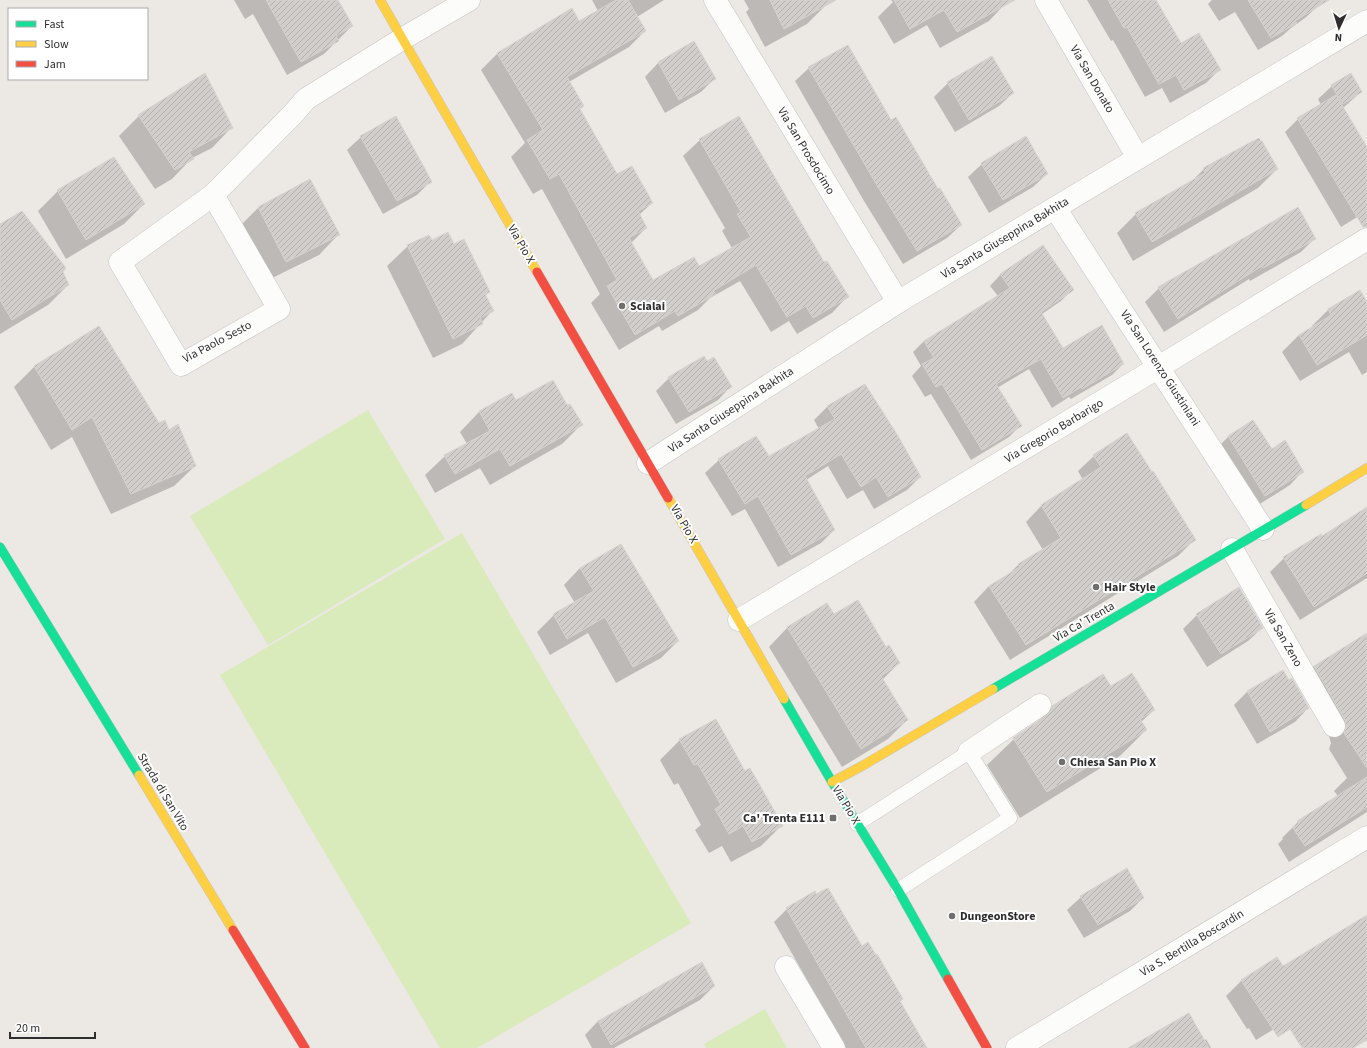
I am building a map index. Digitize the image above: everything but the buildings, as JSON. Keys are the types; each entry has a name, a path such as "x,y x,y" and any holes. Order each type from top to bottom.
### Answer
{"street":[{"name":"Via Pio X","path":"380,0 832,782 898,890 987,1048"},
{"name":"Via Paolo Sesto","path":"213,195 279,309 181,365 120,262 213,195 294,114 306,99 402,39 469,0"},
{"name":"Via San Prosdocimo","path":"715,0 898,302"},
{"name":"Via San Donato","path":"1046,0 1138,158"},
{"name":"Via Santa Giuseppina Bakhita","path":"648,463 898,302 1367,21"},
{"name":"Via San Lorenzo Giustiniani","path":"1055,208 1263,529"},
{"name":"Via Gregorio Barbarigo","path":"739,620 1159,367 1367,239"},
{"name":"Via Ca' Trenta","path":"832,782 862,766 1232,549 1263,529 1367,468"},
{"name":"Strada di San Vito","path":"0,548 305,1048"},
{"name":"Via San Zeno","path":"1232,549 1334,726"},
{"path":"969,752 1040,705"},
{"name":"Via S. Bertilla Boscardin","path":"1017,1048 1367,838"},
{"path":"786,967 834,1048"}],"lane":[{"path":"857,824 969,752 1010,818 898,890"}],"green space":[{"path":"368,410 445,539 268,645 190,516"},
{"path":"462,533 691,923 477,1048 440,1048 220,675"},
{"path":"765,1009 787,1048 706,1048 704,1044"}],"traffic: fast":[{"path":"993,689 1306,505"},
{"path":"0,547 139,775"},
{"path":"784,699 832,782 898,890 948,979"}],"traffic: slow":[{"path":"380,0 537,272"},
{"path":"1306,505 1367,468"},
{"path":"668,498 784,699"},
{"path":"832,782 993,689"},
{"path":"139,775 233,930"}],"traffic: jam":[{"path":"537,272 668,498"},
{"path":"233,930 305,1048"},
{"path":"948,979 987,1048"}],"place":[{"name":"Scialai","path":"622,306"},
{"name":"Hair Style","path":"1096,587"},
{"name":"Chiesa San Pio X","path":"1062,762"},
{"name":"Ca' Trenta E111","path":"833,818"},
{"name":"DungeonStore","path":"952,916"}]}
